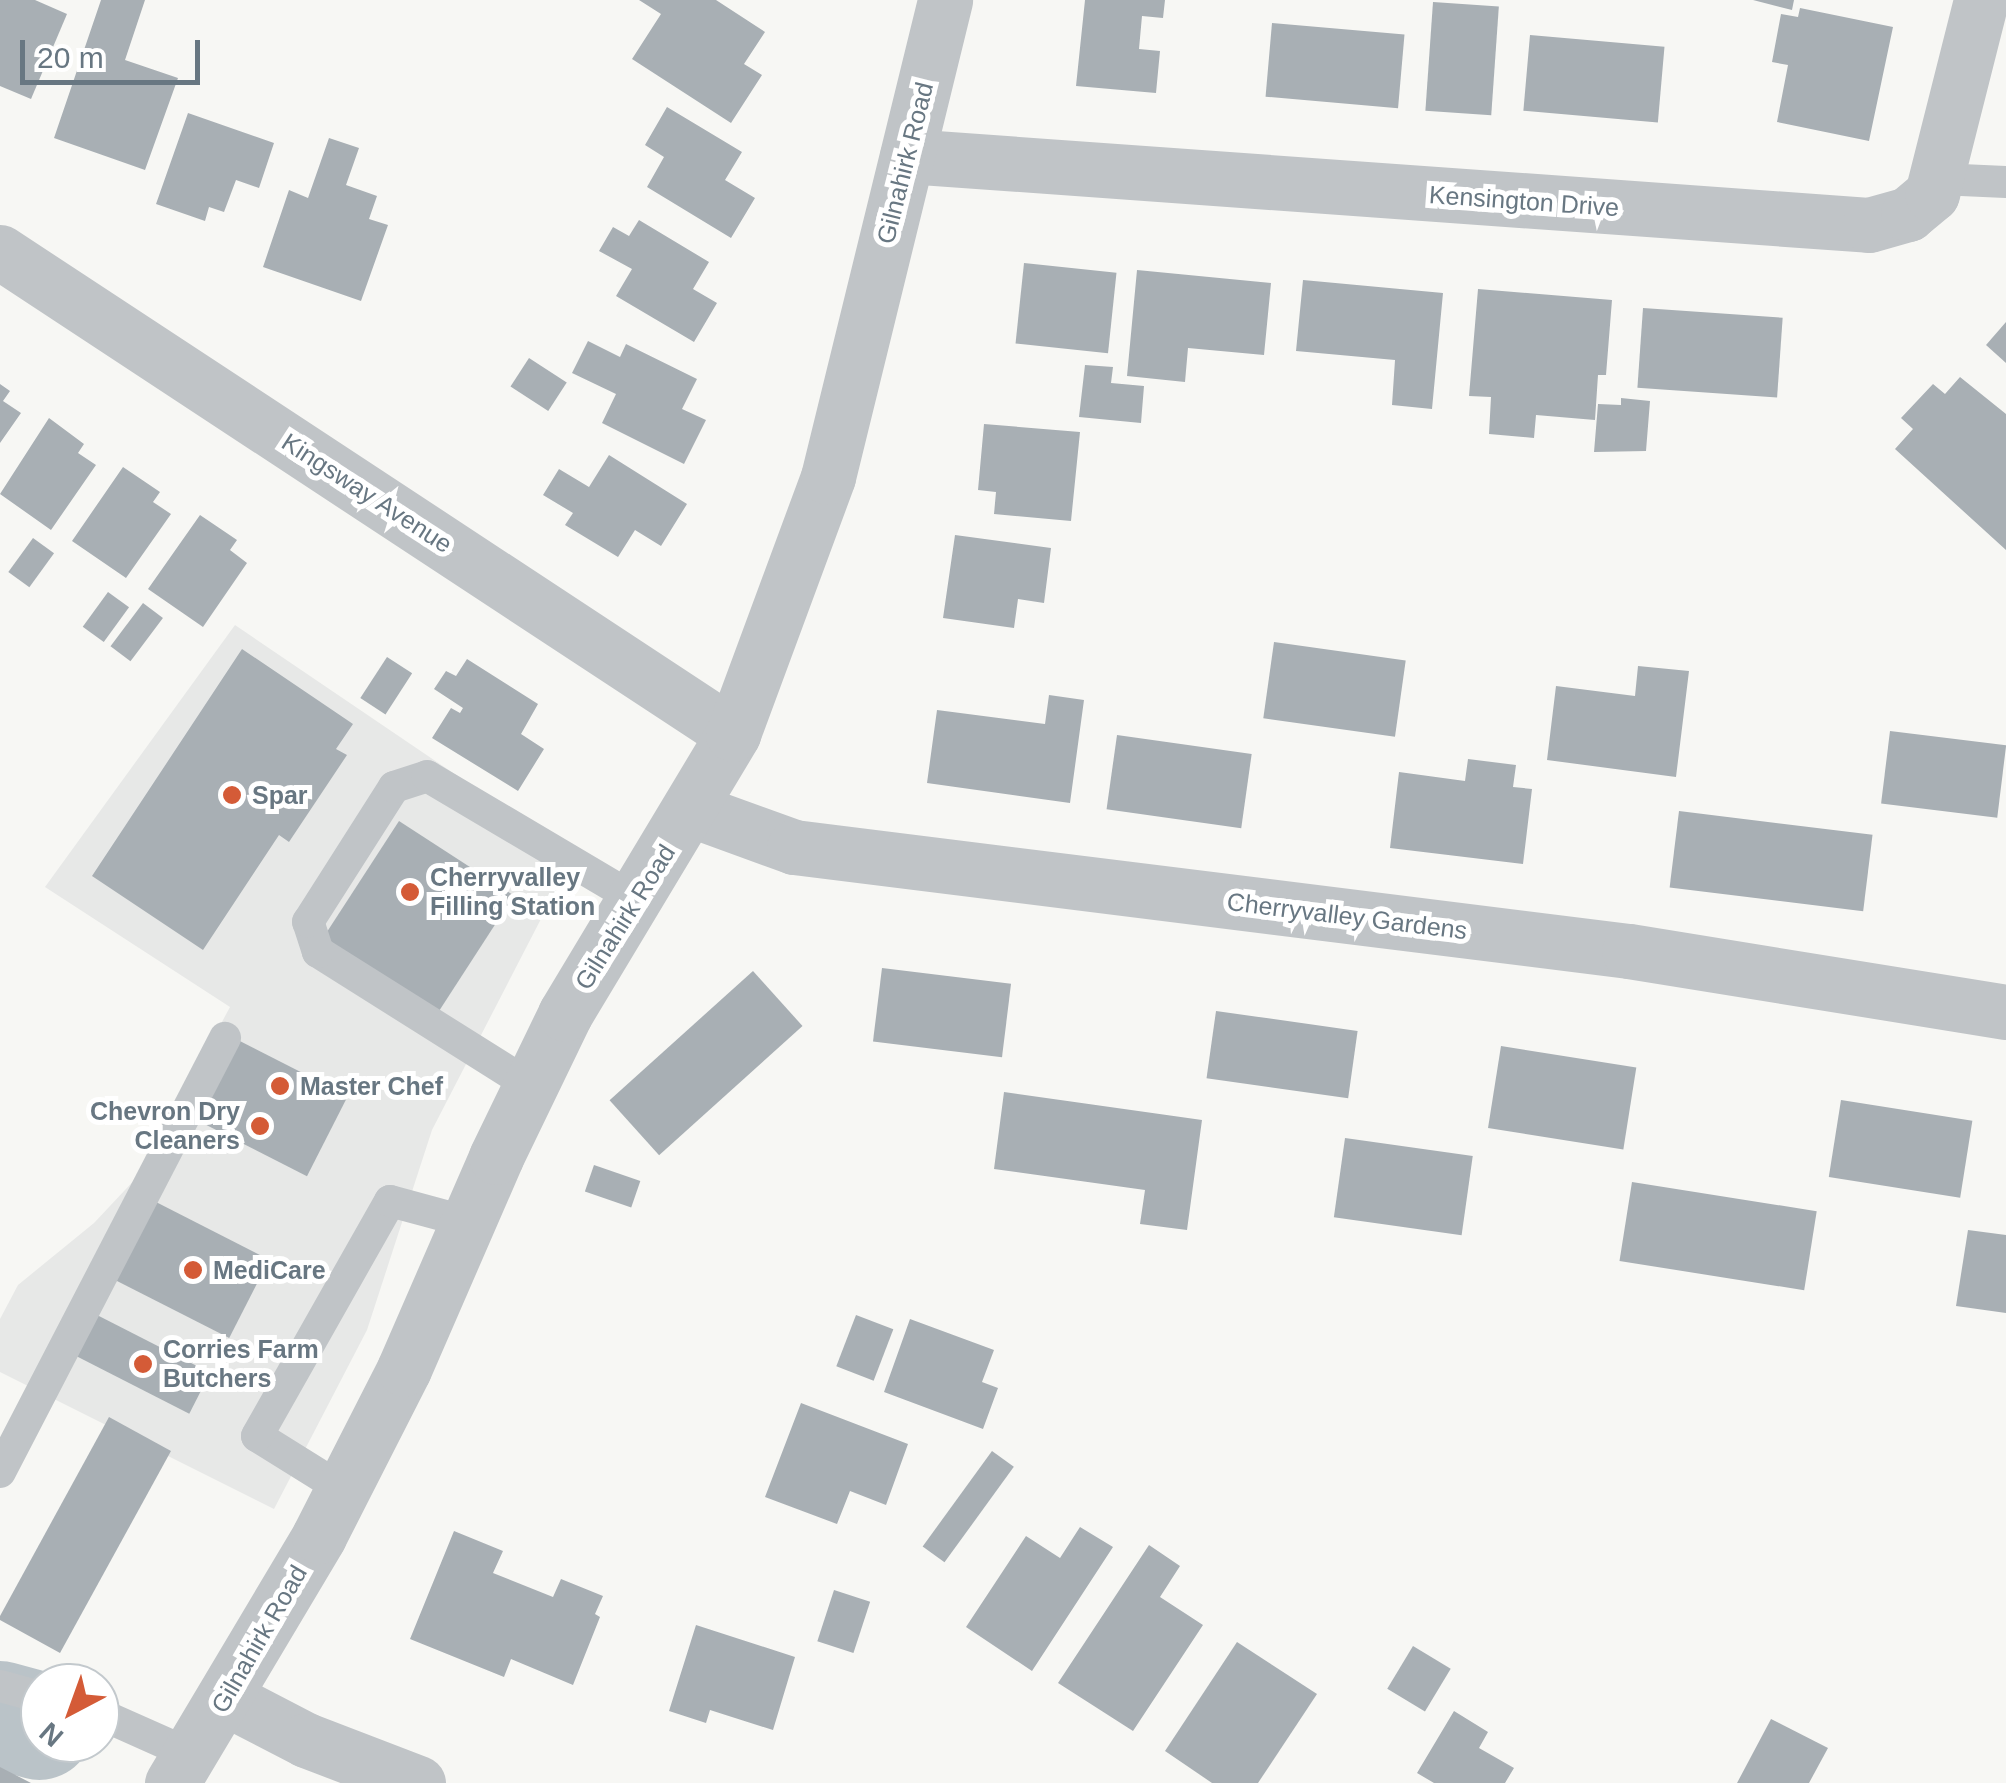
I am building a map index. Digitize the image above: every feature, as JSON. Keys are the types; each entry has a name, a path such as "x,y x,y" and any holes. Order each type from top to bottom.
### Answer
{"street":[{"name":"Gilnahirk Road","path":"181,1769 342,1489 404,1369 566,1014 692,810 733,734 828,477 945,0"},
{"name":"Kensington Drive","path":"907,156 1869,224 1908,214 1932,194 1981,0"},
{"name":"Kingsway Avenue","path":"0,252 733,734"},
{"name":"Cherryvalley Gardens","path":"692,810 794,846 1629,951 2006,1012"},
{"path":"225,1698 306,1740 418,1783"}],"lane":[{"path":"1938,179 2006,182"},
{"path":"531,1086 318,952 308,922 394,787 428,776 634,899"},
{"path":"0,1472 225,1038"},
{"path":"342,1489 257,1436 390,1201 468,1222"},
{"path":"120,1728 181,1769"}],"shaded area":[{"path":"235,625 574,855 432,1130 367,1330 274,1509 0,1372 0,1319 18,1285 94,1223 140,1174 230,1007 45,887"}],"building":[{"path":"0,0 35,0 67,14 31,99 0,86"},
{"path":"101,0 145,0 125,60 178,78 145,170 54,138"},
{"path":"639,0 716,0 765,32 744,64 762,75 731,123 632,59 661,14"},
{"path":"1085,0 1165,0 1163,18 1142,16 1139,49 1160,51 1156,93 1076,86"},
{"path":"1753,0 1794,0 1792,10"},
{"path":"1433,2 1499,7 1491,115 1425,111"},
{"path":"1800,8 1893,27 1869,141 1777,122 1788,65 1772,62 1781,14 1798,17"},
{"path":"1272,23 1404,35 1398,108 1266,97"},
{"path":"1530,35 1664,47 1658,122 1523,111"},
{"path":"667,107 742,152 725,180 755,198 731,238 647,187 664,157 645,145"},
{"path":"188,113 274,143 259,188 236,180 224,212 209,207 205,221 156,204"},
{"path":"329,138 359,148 346,185 377,196 369,219 388,225 361,301 263,267 289,190 308,198"},
{"path":"639,220 709,262 693,289 717,303 694,342 616,296 632,269 599,251 613,227 629,236"},
{"path":"1024,263 1116,273 1108,353 1016,344"},
{"path":"1137,270 1271,283 1264,355 1188,348 1185,382 1127,376"},
{"path":"1303,280 1443,293 1432,409 1392,405 1395,360 1296,351"},
{"path":"1478,289 1612,300 1606,375 1598,375 1595,420 1536,415 1534,438 1489,434 1491,397 1469,396"},
{"path":"1643,308 1783,318 1777,398 1637,388"},
{"path":"2006,322 2006,363 1986,345"},
{"path":"588,341 620,357 626,344 697,379 682,409 706,420 684,464 602,423 616,394 572,373"},
{"path":"529,358 567,383 548,411 510,387"},
{"path":"1085,365 1113,367 1111,383 1144,386 1141,423 1079,417"},
{"path":"1960,377 2006,414 2006,550 1895,449 1913,429 1901,418 1933,384 1945,394"},
{"path":"0,384 10,391 3,401 21,413 0,443"},
{"path":"1621,398 1650,401 1646,451 1594,452 1598,404 1621,405"},
{"path":"49,418 84,444 78,453 96,465 51,530 0,494"},
{"path":"984,424 1080,432 1071,521 994,514 996,492 978,490"},
{"path":"609,455 687,504 661,546 635,530 618,557 565,525 573,513 543,495 559,469 589,487"},
{"path":"123,467 160,492 153,502 171,514 126,578 72,541"},
{"path":"200,515 237,540 230,550 247,563 203,627 148,589"},
{"path":"955,535 1051,548 1044,603 1018,599 1014,628 943,618"},
{"path":"33,538 54,553 29,587 8,572"},
{"path":"108,592 129,607 104,642 83,627"},
{"path":"143,603 163,618 130,661 111,646"},
{"path":"1274,642 1406,661 1395,737 1263,718"},
{"name":"Spar","path":"242,649 353,724 336,749 347,755 289,842 279,835 203,950 92,876"},
{"path":"387,657 412,673 385,714 360,698"},
{"path":"467,659 538,704 521,734 544,749 518,791 432,738 451,708 460,713 463,708 434,689 446,671 456,676"},
{"path":"1638,666 1689,671 1676,777 1547,760 1556,686 1635,696"},
{"path":"1049,695 1084,700 1070,803 927,783 937,710 1045,724"},
{"path":"1890,731 2006,745 1997,818 1881,803"},
{"path":"1117,735 1252,754 1241,828 1107,809"},
{"path":"1468,759 1516,765 1513,787 1532,789 1523,864 1390,848 1399,772 1465,781"},
{"path":"1679,811 1873,835 1863,911 1670,887"},
{"path":"399,821 514,896 435,1016 321,942"},
{"path":"882,968 1011,984 1002,1057 873,1041"},
{"path":"753,971 803,1026 659,1155 610,1100"},
{"path":"1216,1011 1358,1031 1348,1098 1207,1078"},
{"path":"232,1037 348,1096 307,1176 191,1117"},
{"path":"1501,1046 1636,1067 1623,1149 1488,1128"},
{"path":"1004,1092 1202,1120 1187,1230 1140,1224 1145,1190 994,1169"},
{"path":"1841,1100 1972,1121 1960,1198 1829,1177"},
{"path":"1345,1138 1473,1156 1462,1235 1334,1217"},
{"path":"594,1165 640,1181 631,1207 585,1191"},
{"path":"1632,1182 1817,1211 1804,1290 1619,1261"},
{"name":"MediCare","path":"156,1202 269,1260 229,1338 116,1280"},
{"path":"1968,1230 2006,1235 2006,1313 1956,1306"},
{"name":"Corries Farm Butchers","path":"97,1315 210,1373 189,1414 76,1356"},
{"path":"856,1315 893,1329 874,1381 836,1366"},
{"path":"910,1319 994,1350 982,1382 998,1388 983,1429 884,1392"},
{"path":"801,1403 908,1444 886,1505 850,1491 837,1524 765,1497"},
{"path":"109,1417 171,1451 60,1653 0,1620 0,1616"},
{"path":"992,1451 1014,1467 944,1562 923,1546"},
{"path":"1080,1527 1113,1547 1032,1671 966,1627 1026,1536 1060,1558"},
{"path":"454,1531 503,1551 493,1573 553,1597 561,1579 603,1596 595,1614 600,1617 573,1685 511,1659 504,1677 410,1639"},
{"path":"1149,1545 1180,1566 1160,1597 1203,1625 1133,1731 1058,1683"},
{"path":"834,1590 870,1602 853,1653 817,1641"},
{"path":"696,1625 795,1657 773,1730 710,1710 706,1723 669,1711"},
{"path":"1237,1642 1317,1694 1258,1783 1212,1783 1165,1751"},
{"path":"1413,1646 1451,1669 1425,1712 1387,1689"},
{"path":"1454,1711 1488,1732 1479,1748 1514,1768 1505,1783 1434,1783 1417,1773"},
{"path":"1771,1719 1828,1748 1809,1783 1737,1783"},
{"path":"0,1767 31,1783 0,1783"}],"waterway":[{"path":"0,1715 20,1720"}],"place":[{"name":"Spar","path":"232,795"},
{"name":"Cherryvalley Filling Station","path":"410,892"},
{"name":"Master Chef","path":"280,1086"},
{"name":"Chevron Dry Cleaners","path":"260,1126"},
{"name":"MediCare","path":"193,1270"},
{"name":"Corries Farm Butchers","path":"143,1364"}]}
